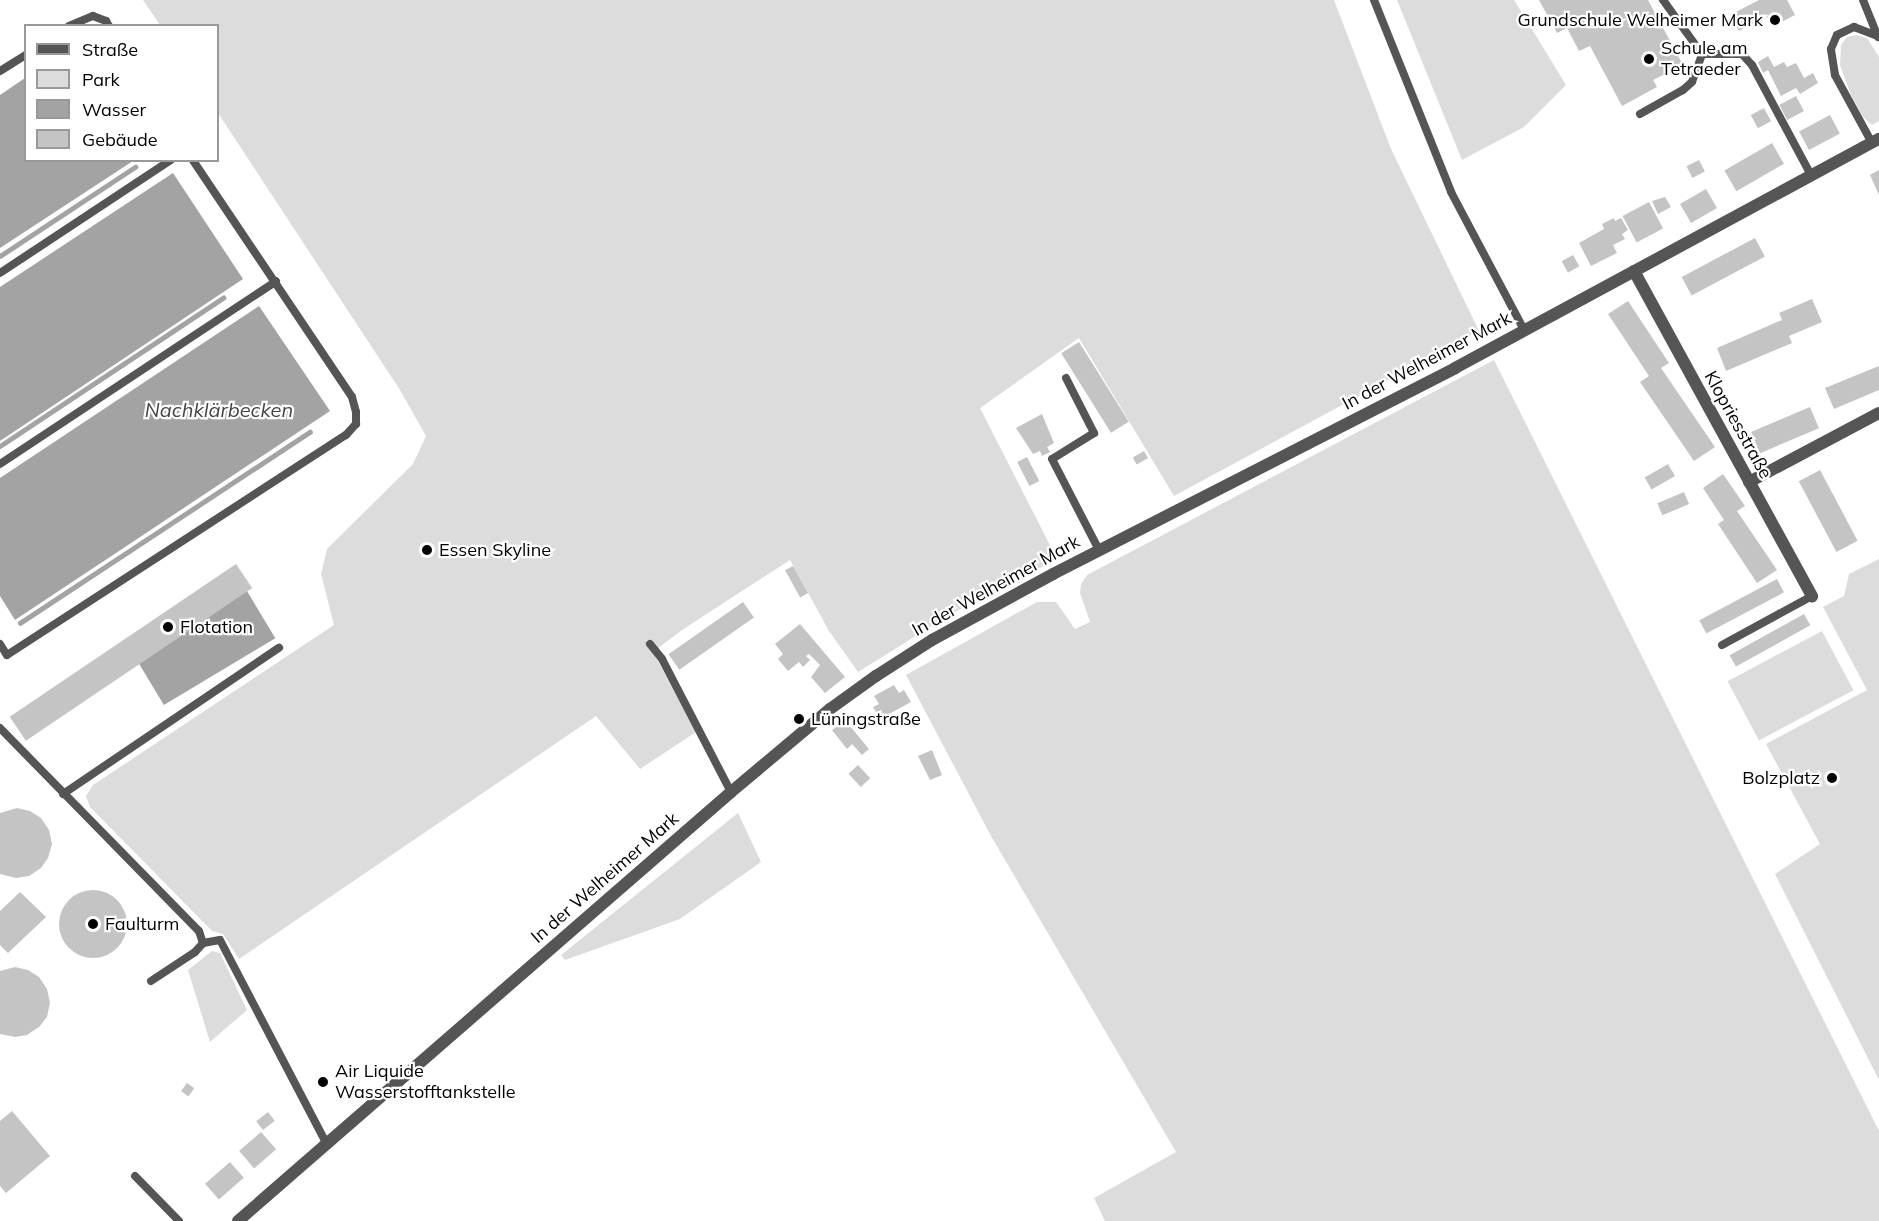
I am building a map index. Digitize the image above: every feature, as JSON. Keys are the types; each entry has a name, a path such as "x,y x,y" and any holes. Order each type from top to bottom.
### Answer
{"street":[{"name":"In der Welheimer Mark","path":"237,1221 731,792 830,710 876,676 932,640 1099,550 1524,330 1876,141"},
{"name":"Klopriesstraße","path":"1634,271 1812,596"},
{"path":"1749,482 1879,414"}],"lane":[{"path":"1374,0 1451,192 1524,330"},
{"path":"1663,0 1702,54"},
{"path":"1863,0 1879,37"},
{"path":"74,24 93,16 108,24"},
{"path":"1876,141 1835,75 1830,57 1833,41 1844,31 1854,27 1879,37"},
{"path":"1640,114 1683,90 1692,82 1702,54"},
{"path":"1702,54 1742,54 1752,65 1811,175"},
{"path":"0,71 24,55"},
{"path":"0,273 168,162"},
{"path":"0,661 346,435 356,424 352,397 194,162"},
{"path":"0,464 276,281"},
{"path":"1065,378 1094,433 1052,459 1099,550"},
{"path":"1722,645 1812,596"},
{"path":"0,644 7,655"},
{"path":"650,644 662,659 731,792"},
{"path":"63,794 279,648"},
{"path":"0,728 199,931 203,943"},
{"path":"151,981 195,952 203,943 220,940 326,1143"},
{"path":"135,1176 179,1221"}],"green space":[{"path":"143,0 1334,0 1391,149 1479,331 1174,496 1079,338 980,408 1057,559 951,614 858,672 829,631 790,560 682,630 653,652 696,732 640,769 596,716 239,959 223,934 212,931 90,807 86,796 93,785 334,625 321,574 327,549 413,464 426,436 400,390 219,115 219,24 159,24"},
{"path":"1397,0 1514,0 1566,85 1524,127 1462,160"},
{"path":"1856,35 1867,38 1879,57 1879,121 1872,125 1863,117 1851,95 1840,65 1841,45 1847,37"},
{"path":"1494,360 1879,1131 1879,1221 1105,1221 1094,1198 1176,1152 991,836 906,675 1037,602 1056,602 1075,629 1090,622 1080,593 1081,584 1087,575"},
{"path":"1879,559 1879,1080 1775,874 1820,844 1766,744 1867,690 1823,607 1844,596 1849,574"},
{"path":"1822,631 1853,690 1759,740 1728,681"},
{"path":"738,813 761,862 680,919 565,960 561,955"},
{"path":"212,951 220,953 247,1010 210,1042 188,970"}],"water":[{"path":"24,79 24,162 131,162 0,248 0,95"},
{"name":"Nachklärbecken","path":"173,173 243,279 0,441 0,287"},
{"name":"Nachklärbecken","path":"259,306 330,411 15,620 0,596 0,478"},
{"path":"247,591 275,638 164,705 136,658"}],"building":[{"path":"1539,0 1648,0 1683,65 1653,80 1657,87 1622,106 1590,46 1579,51 1567,28 1557,33"},
{"path":"1759,0 1787,0 1795,15 1772,27 1766,16 1739,31 1730,15"},
{"path":"1768,56 1774,67 1784,62 1787,67 1796,63 1804,78 1813,73 1818,83 1800,94 1796,88 1781,96 1768,70 1763,73 1758,62"},
{"path":"1796,96 1804,111 1787,120 1779,105"},
{"path":"1764,108 1771,121 1758,128 1751,115"},
{"path":"1830,115 1840,134 1809,150 1799,131"},
{"path":"1772,143 1784,164 1736,191 1724,170"},
{"path":"1699,160 1705,172 1692,178 1687,166"},
{"path":"1879,170 1879,195 1870,175"},
{"path":"1706,189 1717,208 1691,223 1680,204"},
{"path":"1665,197 1671,207 1658,214 1652,201"},
{"path":"1649,202 1663,228 1637,243 1623,216"},
{"path":"1614,218 1615,221 1621,218 1628,230 1622,234 1625,239 1613,245 1617,253 1591,266 1579,243 1604,229 1602,224"},
{"path":"1755,238 1765,257 1692,296 1682,277"},
{"path":"1573,255 1579,266 1568,273 1562,261"},
{"path":"1812,299 1822,322 1789,336 1792,343 1726,371 1717,348 1782,320 1779,313"},
{"path":"1628,301 1669,363 1661,368 1715,447 1694,461 1640,382 1649,376 1608,314"},
{"path":"1079,342 1129,422 1111,433 1061,353"},
{"path":"1879,366 1879,390 1834,409 1825,388"},
{"path":"1810,407 1819,428 1760,453 1751,432"},
{"path":"1042,414 1054,443 1047,447 1050,452 1042,456 1040,451 1033,454 1016,428"},
{"path":"1144,451 1148,458 1137,464 1133,458"},
{"path":"1027,457 1039,481 1029,486 1017,462"},
{"path":"1668,464 1675,476 1652,490 1645,478"},
{"path":"1820,470 1858,541 1836,552 1799,481"},
{"path":"1723,474 1745,506 1737,511 1777,570 1757,583 1718,524 1724,520 1703,488"},
{"path":"1684,492 1689,504 1662,515 1657,503"},
{"name":"Flotation","path":"236,564 252,588 26,741 10,717"},
{"path":"793,566 808,593 800,597 785,570"},
{"path":"1777,579 1784,592 1706,634 1699,620"},
{"path":"743,602 754,618 679,670 668,654"},
{"path":"1804,614 1810,625 1736,667 1730,655"},
{"path":"800,624 845,677 825,693 811,677 820,665 809,654 806,656 810,660 803,667 799,662 788,671 778,659 783,654 775,644"},
{"path":"894,685 899,693 904,690 911,702 880,719 873,707 879,704 874,696"},
{"path":"845,720 869,749 862,755 852,744 847,749 832,730"},
{"path":"932,750 942,775 930,780 918,756"},
{"path":"858,765 870,778 861,787 848,774"},
{"path":"17,808 30,811 41,818 49,830 52,844 48,858 41,868 29,876 16,878 0,874 0,813"},
{"name":"Faulturm","path":"86,890 100,890 112,895 122,905 127,924 122,943 112,953 100,958 86,958 74,953 64,943 59,931 59,917 64,905 74,895"},
{"path":"20,892 46,917 8,953 0,945 0,911"},
{"path":"15,967 28,970 39,977 47,989 50,1003 47,1017 39,1027 27,1035 15,1037 0,1034 0,971"},
{"path":"187,1083 194,1088 188,1096 181,1091"},
{"path":"12,1111 50,1156 6,1193 0,1186 0,1121"},
{"path":"268,1112 275,1121 263,1130 256,1121"},
{"path":"261,1132 276,1149 254,1168 239,1151"},
{"path":"230,1162 244,1178 219,1199 205,1184"}],"waterway":[{"path":"0,256 135,167"},
{"path":"0,446 223,298"},
{"path":"20,623 310,432"}],"place":[{"name":"Grundschule Welheimer Mark","path":"1775,20"},
{"name":"Schule am Tetraeder","path":"1649,59"},
{"name":"Essen Skyline","path":"427,550"},
{"name":"Flotation","path":"168,627"},
{"name":"Lüningstraße","path":"799,719"},
{"name":"Bolzplatz","path":"1832,778"},
{"name":"Faulturm","path":"93,924"},
{"name":"Air Liquide Wasserstofftankstelle","path":"323,1082"}]}
